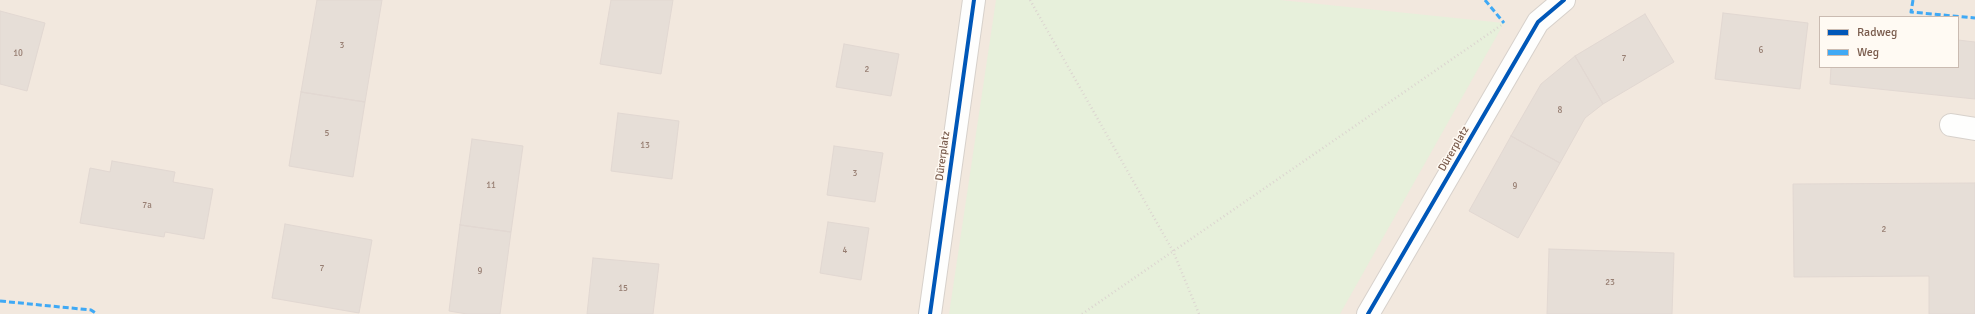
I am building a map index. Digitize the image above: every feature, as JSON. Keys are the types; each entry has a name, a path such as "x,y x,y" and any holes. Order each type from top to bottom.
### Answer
{"street":[{"name":"Dürerplatz","path":"930,314 974,0"},
{"name":"Dürerplatz","path":"1368,314 1538,22 1564,0"},
{"path":"1951,125 1975,129"}],"path":[{"path":"1030,0 1173,251 1199,314"},
{"path":"1082,314 1504,23 1531,34"}],"shaded area":[{"path":"0,0 1975,0 1975,314 0,314"}],"green space":[{"path":"996,0 1280,0 1504,23 1340,314 949,314"}],"building":[{"path":"317,0 382,0 365,102 301,92"},
{"path":"611,0 673,0 661,74 600,64"},
{"path":"0,11 45,23 27,91 0,84"},
{"path":"1723,13 1808,23 1800,89 1715,79"},
{"path":"1645,14 1674,62 1603,104 1575,56"},
{"path":"1959,40 1975,42 1975,99 1830,84 1831,68 1959,68"},
{"path":"844,44 899,54 891,96 836,87"},
{"path":"1575,56 1603,104 1585,118 1560,163 1511,136 1541,84"},
{"path":"301,92 365,102 353,177 289,166"},
{"path":"618,113 679,121 672,179 611,171"},
{"path":"1511,136 1560,163 1518,238 1469,211"},
{"path":"472,139 523,146 511,232 460,225"},
{"path":"834,146 883,153 875,202 827,195"},
{"path":"112,161 175,172 173,182 213,189 204,239 165,232 164,237 80,223 90,168 110,172"},
{"path":"1975,183 1975,314 1929,314 1929,276 1794,277 1793,184"},
{"path":"828,222 869,228 861,280 820,273"},
{"path":"285,224 372,240 359,313 272,298"},
{"path":"460,225 511,232 500,314 467,314 449,311"},
{"path":"1549,249 1674,253 1672,314 1547,314"},
{"path":"593,258 659,264 653,314 587,314"}],"marked path":[{"path":"1485,0 1504,23"},
{"path":"1913,0 1911,12 1954,16"},
{"path":"1959,16 1975,18"},
{"path":"0,301 91,310 97,314"}],"cycle path":[{"path":"930,314 974,0"},
{"path":"1368,314 1538,22 1564,0"}]}
